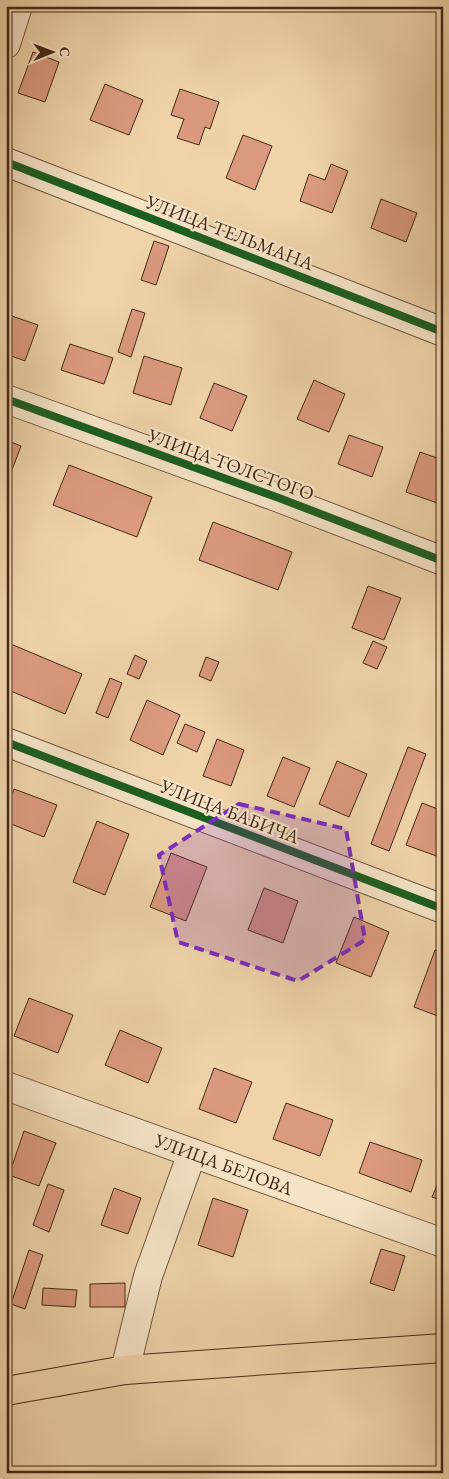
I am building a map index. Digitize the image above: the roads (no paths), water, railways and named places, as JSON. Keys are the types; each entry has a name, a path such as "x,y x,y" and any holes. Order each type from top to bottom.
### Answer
{"main road":[{"path":"6,1391 125,1370 443,1348"}],"street":[{"path":"6,44 18,6"},
{"name":"УЛИЦА ТЕЛЬМАНА","path":"6,162 443,332"},
{"name":"УЛИЦА ТОЛСТОГО","path":"6,399 279,498 443,561"},
{"name":"УЛИЦА БАБИЧА","path":"6,742 443,910"},
{"name":"УЛИЦА БЕЛОВА","path":"6,1086 443,1243"},
{"path":"125,1370 148,1276 192,1153"}]}
